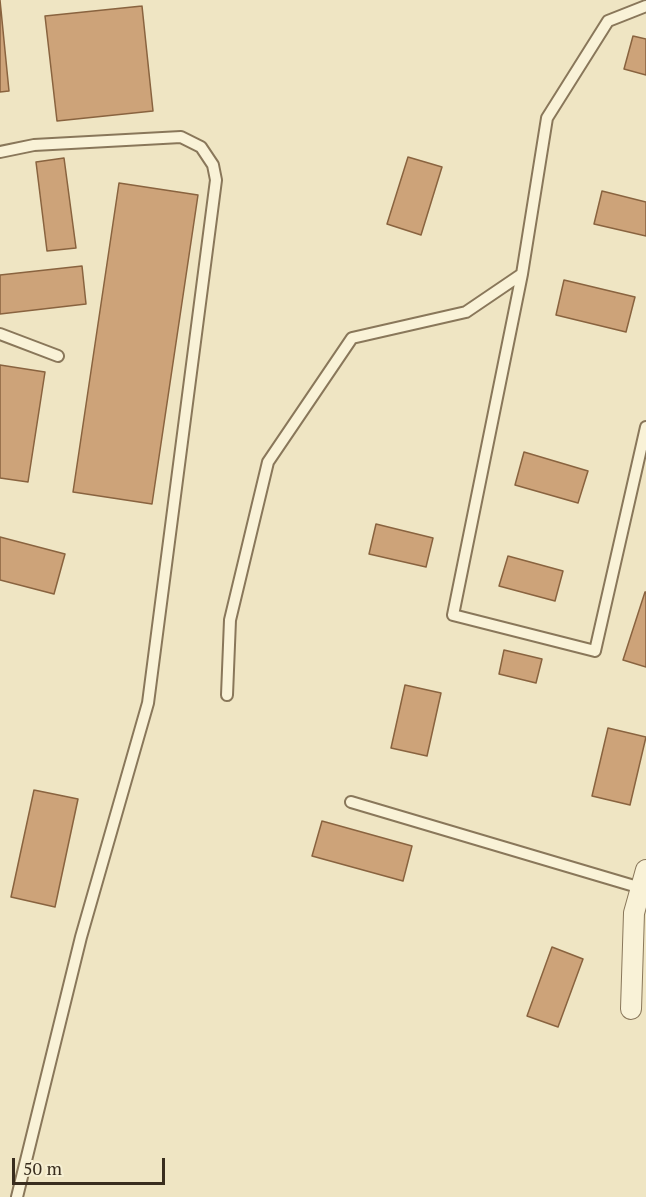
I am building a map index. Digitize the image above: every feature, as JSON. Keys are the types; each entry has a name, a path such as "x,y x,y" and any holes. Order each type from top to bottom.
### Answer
{"street":[{"path":"631,1009 634,913 644,879"}],"lane":[{"path":"646,6 608,21 547,118 522,274 453,615 595,651 646,428"},
{"path":"0,152 34,145 181,137 201,147 213,165 216,180 148,703 81,937 17,1197"},
{"path":"227,695 230,620 268,462 352,338 466,312 522,274"},
{"path":"0,334 58,356"},
{"path":"351,802 644,879"}],"building":[{"path":"0,0 9,91 0,92"},
{"path":"142,6 153,111 57,121 45,16"},
{"path":"633,36 646,39 646,75 624,69"},
{"path":"408,157 442,167 421,235 387,224"},
{"path":"64,158 76,248 47,251 36,162"},
{"path":"119,183 198,195 152,504 73,492"},
{"path":"602,191 646,202 646,236 594,224"},
{"path":"82,266 86,304 0,314 0,275"},
{"path":"564,280 635,297 626,332 556,315"},
{"path":"0,365 45,372 28,482 0,478"},
{"path":"524,452 588,471 578,503 515,485"},
{"path":"376,524 433,538 426,567 369,554"},
{"path":"0,537 65,554 54,594 0,580"},
{"path":"508,556 563,571 555,601 499,586"},
{"path":"646,592 646,667 623,660"},
{"path":"504,650 542,659 536,683 499,674"},
{"path":"405,685 441,693 427,756 391,748"},
{"path":"608,728 646,737 630,805 592,796"},
{"path":"34,790 78,799 55,907 11,897"},
{"path":"322,821 412,846 403,881 312,856"},
{"path":"552,947 583,959 558,1027 527,1016"}]}
